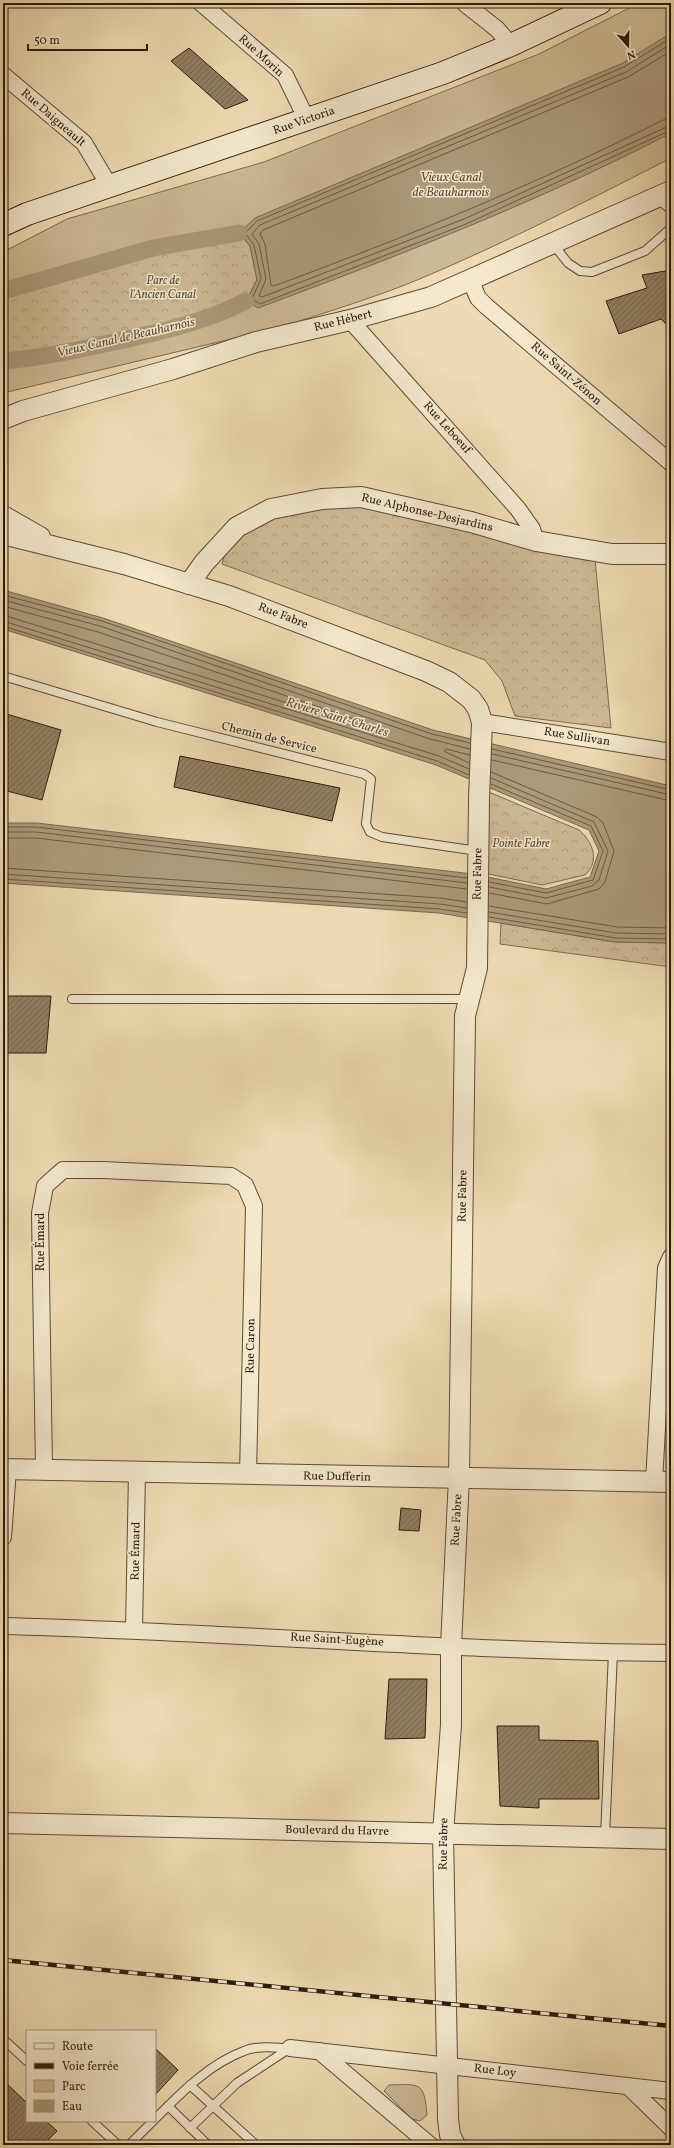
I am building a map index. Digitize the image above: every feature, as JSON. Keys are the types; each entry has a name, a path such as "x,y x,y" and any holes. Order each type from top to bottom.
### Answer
{"main road":[{"name":"Rue Victoria","path":"3,225 443,73 511,45 600,3"}],"street":[{"name":"Rue Morin","path":"201,3 285,76 307,120"},
{"path":"464,3 497,29 511,45"},
{"name":"Rue Daigneault","path":"3,75 84,143 110,187"},
{"name":"Rue Hébert","path":"3,419 23,411 173,369 256,342 350,320 431,297 553,243 666,199"},
{"name":"Rue Saint-Zénon","path":"470,280 478,298 486,306 671,463"},
{"name":"Rue Leboeuf","path":"350,320 518,509 532,528 536,541"},
{"name":"Rue Alphonse-Desjardins","path":"189,584 204,563 237,526 271,509 322,499 361,497 464,520 536,541 612,554 671,554"},
{"name":"Rue Fabre","path":"3,516 51,545"},
{"name":"Rue Fabre","path":"3,534 51,545 229,596 426,671 449,682 471,699 478,709 482,722 479,798 477,968 465,1016 459,1478 451,1646 451,1725 443,1833 448,2119 450,2135 455,2145"},
{"name":"Rue Sullivan","path":"482,722 671,752"},
{"name":"Rue Émard","path":"44,1470 40,1213 45,1186 63,1170 103,1170 231,1176 245,1185 254,1206 254,1217"},
{"name":"Rue Caron","path":"248,1475 254,1217"},
{"path":"663,1482 666,1268 671,1257"},
{"path":"3,1537 6,1469"},
{"name":"Rue Dufferin","path":"6,1469 248,1475 663,1482"},
{"name":"Rue Émard","path":"134,1629 138,1472"},
{"name":"Rue Saint-Eugène","path":"3,1626 134,1629 451,1646 671,1653"},
{"name":"Boulevard du Havre","path":"3,1823 671,1839"},
{"name":"Rue Loy","path":"290,2048 671,2091"},
{"path":"319,2052 430,2145"},
{"path":"629,2087 671,2128"}],"lane":[{"path":"553,243 568,263 580,271 592,272 645,251 671,228"},
{"name":"Chemin de Service","path":"3,676 157,722 364,774 370,779 366,824 370,832 382,837 478,860"},
{"path":"72,999 469,999"},
{"path":"605,1838 613,1652"},
{"path":"3,2039 26,2060"},
{"path":"190,2128 238,2083 290,2048"},
{"name":"Rue Loy","path":"156,2118 190,2085 213,2068 245,2050 290,2048"},
{"path":"190,2085 256,2145"},
{"path":"168,2106 208,2145"},
{"path":"93,2122 118,2145"},
{"name":"Rue Loy","path":"129,2145 152,2122"}],"green space":[{"path":"639,3 671,3 671,158 579,205 485,250 422,278 370,298 282,327 3,393 3,252 67,219 264,162 539,54"},
{"name":"Parc de l'Ancien Canal","path":"239,233 250,246 257,280 246,301 219,315 186,326 40,358 3,361 3,291 153,248"},
{"path":"349,505 417,517 595,559 611,728 515,716 502,681 485,660 222,564 227,547 254,523 291,510"},
{"name":"Pointe Fabre","path":"484,790 579,830 588,840 593,851 593,864 590,869 585,875 542,885 484,873"},
{"path":"501,923 615,942 671,943 671,967 500,944"},
{"path":"389,2085 414,2085 419,2087 424,2096 427,2115 420,2121 412,2119 384,2091"}],"water":[{"name":"Vieux Canal de Beauharnois","path":"671,33 671,133 519,205 415,248 258,308 246,301 257,280 250,246 239,233 255,218 623,63"},
{"name":"Rivière Saint-Charles","path":"3,590 103,618 433,730 671,786 671,943 615,942 439,913 3,883 3,823 37,823 473,874 546,889 590,877 599,851 589,830 436,765 3,629"}],"building":[{"path":"189,48 248,100 225,109 171,61"},
{"path":"671,270 671,329 661,319 619,334 606,301 647,288 642,275"},
{"path":"3,713 61,730 42,800 3,790"},
{"path":"180,756 340,788 332,821 174,787"},
{"path":"3,996 51,996 46,1053 3,1053"},
{"path":"401,1508 421,1510 419,1531 399,1530"},
{"path":"389,1679 427,1679 425,1738 385,1739"},
{"path":"497,1726 539,1726 539,1740 598,1741 599,1799 539,1799 539,1808 500,1806"},
{"path":"156,2049 178,2070 156,2094"},
{"path":"3,2080 26,2102 26,2122 47,2122 57,2131 43,2145 3,2145"}],"waterway":[{"name":"Vieux Canal de Beauharnois","path":"3,291 153,248 239,233"},
{"name":"Vieux Canal de Beauharnois","path":"3,361 70,351 162,331 230,309 246,301"}],"railway":[{"path":"3,1960 671,2026"}]}
